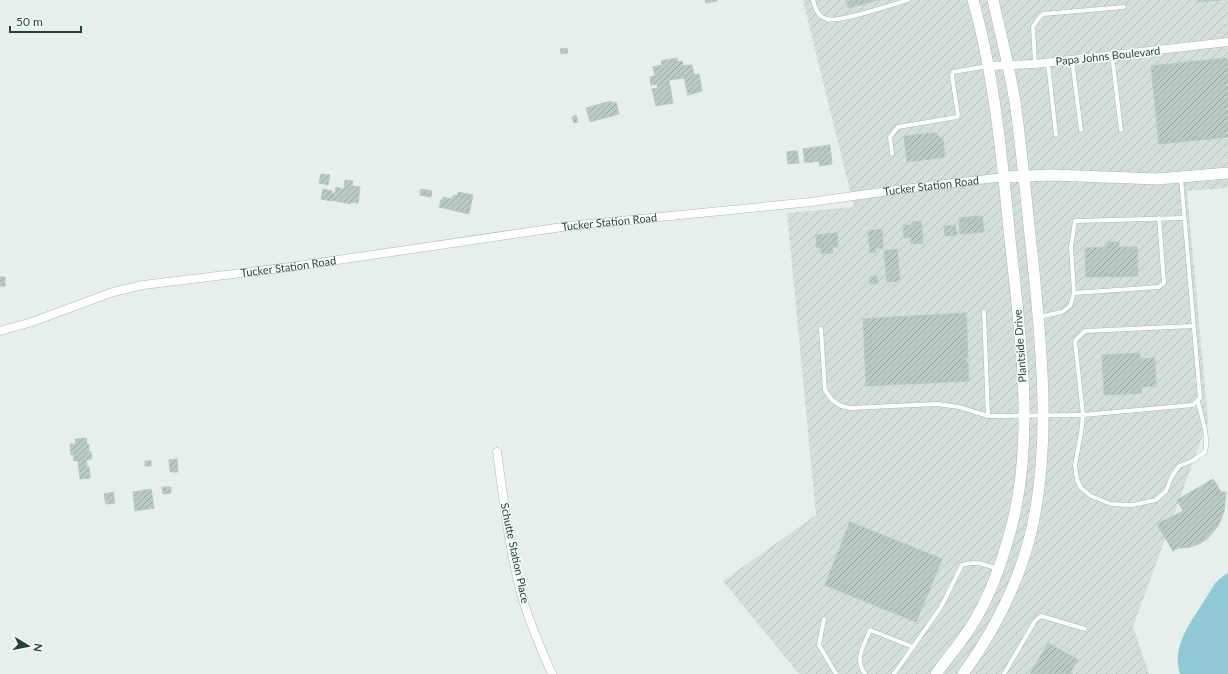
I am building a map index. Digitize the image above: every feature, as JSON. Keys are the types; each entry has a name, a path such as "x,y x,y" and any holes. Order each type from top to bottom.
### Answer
{"street":[{"name":"Plantside Drive","path":"936,674 976,619 989,592 1011,531 1022,465 1024,398 1018,314 1004,177 995,106 988,66 981,28 973,0"},
{"name":"Plantside Drive","path":"963,674 977,654 998,618 1015,581 1029,540 1038,501 1042,456 1039,317 1024,176 1016,108 993,0"},
{"name":"Papa Johns Boulevard","path":"988,66 1035,64 1228,42"},
{"name":"Tucker Station Road","path":"0,331 32,322 113,292 143,285 290,267 569,226 811,202 1004,177 1053,175 1157,179 1228,173"},
{"name":"Schutte Station Place","path":"497,452 510,539 522,597 538,643 552,674"}],"lane":[{"path":"813,0 816,12 826,19 843,19 908,0"},
{"path":"1035,64 1033,27 1038,19 1044,14 1124,7"},
{"path":"1112,55 1121,130"},
{"path":"1072,60 1081,130"},
{"path":"1048,62 1056,134"},
{"path":"892,154 890,137 898,127 957,117 958,115 952,76 954,72 988,66"},
{"path":"1181,178 1184,218 1194,326 1200,398 1198,401 1205,434 1205,452 1192,461 1179,466 1172,476 1166,491 1156,500 1132,506 1112,504 1091,496 1081,488 1076,480 1075,465 1083,415 1075,341 1085,331 1194,326"},
{"path":"1074,293 1159,287 1164,283 1159,218"},
{"path":"1039,317 1062,312 1070,306 1074,293 1071,247 1075,221 1184,218"},
{"path":"984,312 988,416"},
{"path":"821,329 825,390 832,400 841,406 850,408 937,404 988,416 1042,416 1083,415 1193,405 1198,401"},
{"path":"894,674 941,607 962,565 969,562 975,562 998,569"},
{"path":"1004,674 1035,621 1041,616 1085,629"},
{"path":"824,619 819,645 836,674"},
{"path":"865,674 861,668 859,658 870,630 913,647"}],"shaded area":[{"path":"803,0 1228,0 1228,188 1187,191 1208,421 1133,627 1149,674 799,674 723,581 816,515 787,213 854,207"}],"water":[{"path":"1228,573 1228,674 1180,674 1178,653 1184,634 1215,584"}],"building":[{"path":"705,0 717,0 717,1 706,3"},
{"path":"846,0 878,0 848,8"},
{"path":"1197,0 1221,0 1197,2"},
{"path":"567,48 568,53 561,54 560,49"},
{"path":"677,58 678,62 682,61 683,66 692,65 694,75 699,74 702,91 688,95 684,78 669,80 673,103 656,106 652,89 658,88 657,84 651,85 650,77 655,76 653,67 662,65 661,61"},
{"path":"1226,58 1227,61 1228,60 1228,137 1159,144 1151,66"},
{"path":"611,101 611,103 616,102 619,114 590,122 586,108"},
{"path":"576,115 578,122 574,123 572,117"},
{"path":"935,133 943,139 945,157 907,162 904,136"},
{"path":"830,145 832,164 820,166 819,161 805,163 803,149"},
{"path":"797,151 799,163 788,164 787,152"},
{"path":"321,174 330,175 328,185 319,183"},
{"path":"345,180 353,181 352,186 360,187 358,203 351,202 351,204 321,199 323,189 332,191 332,193 335,194 336,187 344,189"},
{"path":"421,189 432,191 431,197 420,195"},
{"path":"458,192 473,195 469,214 439,207 443,197 451,199 454,195 457,196"},
{"path":"982,216 984,232 960,234 959,218"},
{"path":"921,221 923,243 911,244 911,237 904,238 903,225 912,225 912,222"},
{"path":"955,225 957,235 945,236 944,226"},
{"path":"882,229 883,248 875,248 876,252 870,253 868,231"},
{"path":"837,233 838,247 832,247 833,253 822,254 821,248 817,248 816,235"},
{"path":"1107,242 1119,242 1119,247 1137,247 1138,276 1086,277 1085,248 1107,247"},
{"path":"897,249 900,281 887,282 884,251"},
{"path":"877,276 878,283 870,284 870,277"},
{"path":"0,277 5,277 5,286 0,286"},
{"path":"966,313 968,358 966,358 966,363 968,363 969,381 865,386 863,319"},
{"path":"1140,353 1140,359 1155,358 1156,386 1141,387 1142,393 1104,395 1102,355"},
{"path":"86,438 87,445 89,444 89,452 91,452 92,459 86,460 87,467 89,467 90,478 80,479 78,461 74,461 73,454 71,455 70,444 76,444 75,439"},
{"path":"177,459 178,472 170,472 169,460"},
{"path":"145,461 151,461 151,466 145,466"},
{"path":"1213,479 1221,492 1226,492 1224,512 1218,526 1208,538 1201,543 1190,547 1178,548 1173,551 1157,524 1183,511 1177,500"},
{"path":"162,487 171,487 171,493 163,494"},
{"path":"151,489 154,508 135,511 133,492"},
{"path":"113,492 115,503 106,504 104,494"},
{"path":"850,522 942,559 916,622 825,585"},
{"path":"1048,643 1078,660 1070,673 1073,674 1030,674"}]}
